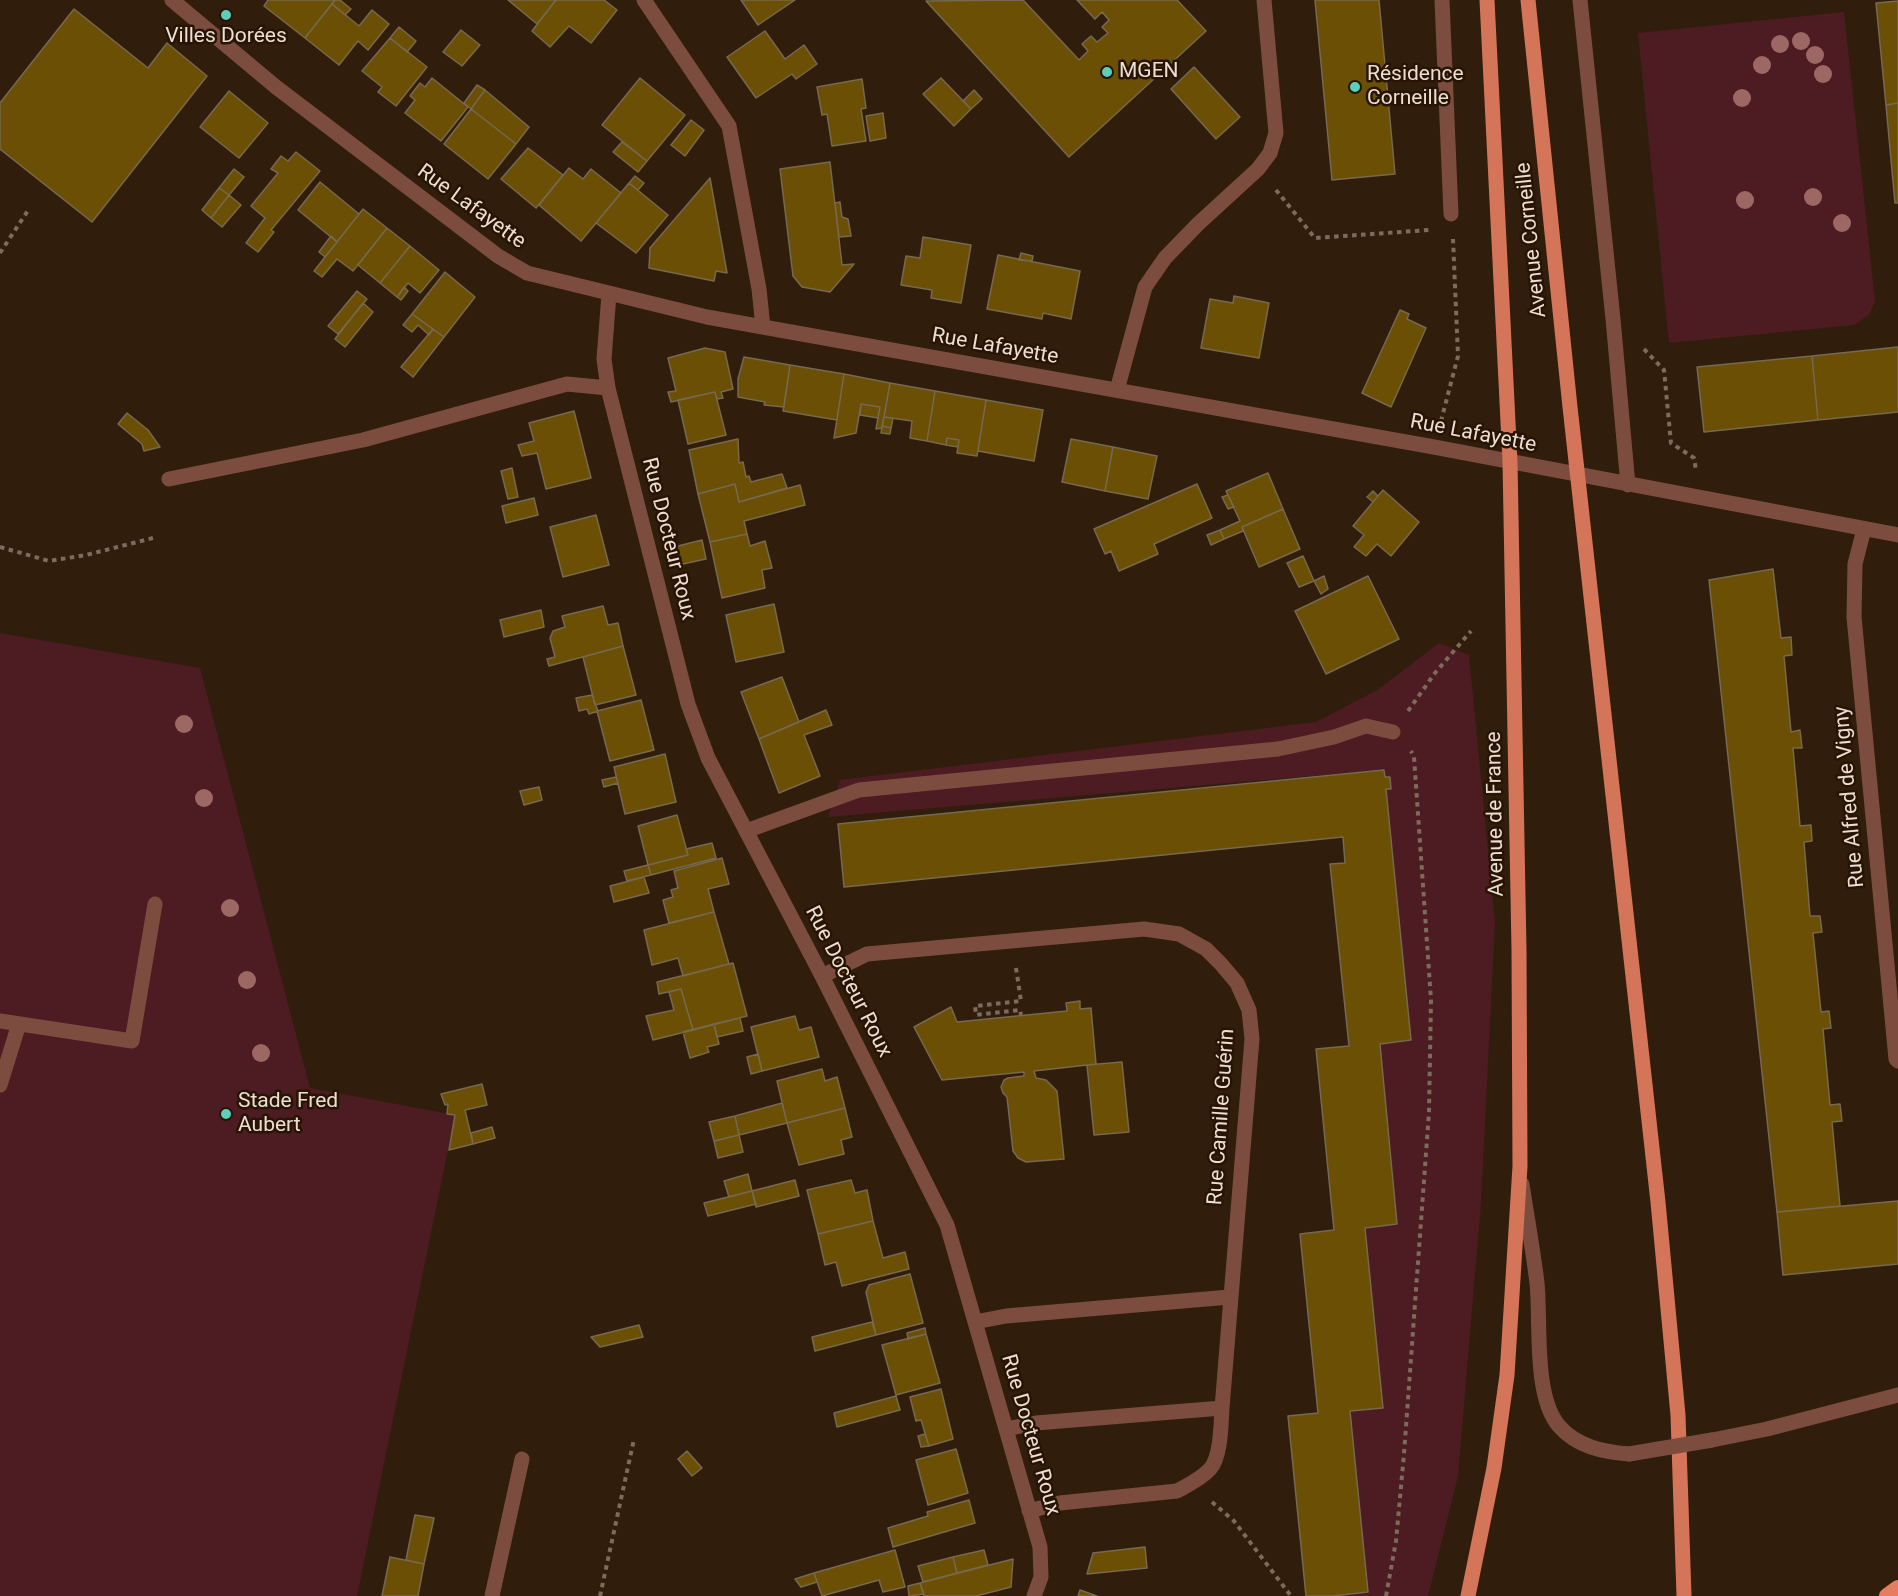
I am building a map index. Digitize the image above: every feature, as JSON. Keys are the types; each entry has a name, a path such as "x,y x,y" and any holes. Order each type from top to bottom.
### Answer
{"highway":[{"path":"1887,1596 1898,1588"}],"main road":[{"name":"Avenue Corneille","path":"1488,0 1510,462"},
{"name":"Avenue Corneille","path":"1528,0 1660,1214 1678,1415 1684,1596"},
{"name":"Avenue de France","path":"1468,1596 1494,1468 1507,1375 1520,1166 1519,926 1510,462"}],"street":[{"name":"Rue Lafayette","path":"172,0 276,87 498,256 527,273 609,294 763,327 1434,447 1898,535"},
{"path":"644,0 729,126 759,289 763,327"},
{"path":"1117,390 1146,287 1165,258 1258,169 1270,153 1276,133 1264,0"},
{"path":"1442,0 1452,221"},
{"path":"1580,0 1628,485"},
{"name":"Rue Docteur Roux","path":"609,294 604,359 608,388 688,704 708,758 822,976 947,1225 1040,1547 1041,1577 1034,1596"},
{"path":"169,479 363,440 567,384 608,388"},
{"name":"Rue Alfred de Vigny","path":"1864,529 1855,564 1854,617 1898,1061"},
{"path":"746,831 859,790 1278,749 1334,737 1366,726 1393,732"},
{"path":"0,1021 132,1041 155,904"},
{"name":"Rue Camille Guérin","path":"822,976 867,954 1144,929 1179,933 1206,948 1237,982 1249,1010 1252,1039 1222,1408 1218,1448 1211,1468 1191,1484 1177,1491 1060,1503 1029,1511"},
{"path":"0,1085 19,1024"},
{"path":"1520,1166 1537,1285 1542,1377 1548,1404 1558,1426 1578,1441 1603,1452 1629,1454 1767,1429 1898,1395"},
{"path":"975,1322 1006,1316 1230,1297"},
{"path":"1006,1429 1036,1423 1222,1408"},
{"path":"492,1596 522,1459"}],"path":[{"path":"1258,169 1315,238 1452,221 1458,356 1434,447"},
{"path":"0,253 29,209"},
{"path":"1613,319 1664,370 1671,443 1694,458 1696,472 1692,497"},
{"path":"0,547 49,561 86,555 153,538"},
{"path":"1386,1596 1396,1541 1416,1315 1429,1112 1431,1000 1414,757 1405,741 1393,732 1435,673 1471,631"},
{"path":"1021,1001 975,1006 976,1015 1020,1010 1021,1015"},
{"path":"600,1596 634,1439"},
{"path":"1191,1484 1234,1521 1291,1596"}],"shaded area":[{"path":"1844,12 1875,301 1869,315 1854,325 1669,343 1638,33"},
{"name":"Stade Fred Aubert","path":"0,633 200,668 310,1088 455,1115 357,1596 0,1596"},
{"path":"1439,643 1469,655 1495,923 1481,1203 1458,1476 1428,1596 1332,1596 1368,1592 1350,1411 1365,1228 1397,1224 1380,1044 1411,1040 1386,789 1391,789 1390,777 1385,777 1383,770 828,817 840,780 1316,722 1379,689"}],"building":[{"path":"268,0 335,0 305,38 264,6"},
{"path":"335,0 340,0 351,9 345,15 332,4"},
{"path":"508,0 556,0 537,24"},
{"path":"556,0 604,0 617,10 591,43 569,26 550,47 532,31"},
{"path":"741,0 795,0 758,25"},
{"path":"1023,0 1079,60 1088,51 1082,44 1091,36 1097,42 1108,33 1102,27 1109,20 1102,12 1095,19 1077,0 1177,0 1206,31 1069,157 926,1"},
{"name":"Résidence Corneille","path":"1315,0 1379,0 1395,174 1332,180"},
{"path":"1898,1 1898,103 1886,105 1876,3"},
{"path":"332,4 359,26 372,10 389,24 368,50 358,41 339,65 305,38"},
{"path":"74,9 148,68 167,43 207,76 92,222 0,149 0,103"},
{"path":"399,27 416,41 407,52 390,38"},
{"path":"461,30 480,45 462,66 443,52"},
{"path":"765,31 785,59 804,45 817,64 796,79 792,74 756,98 727,57"},
{"path":"390,38 427,67 396,106 378,92 382,87 362,71"},
{"path":"1194,67 1240,117 1216,139 1171,89"},
{"path":"432,78 468,107 441,141 405,113 415,100 410,96 420,83 425,87"},
{"path":"640,78 685,115 647,161 602,125"},
{"path":"941,78 971,109 954,126 923,94"},
{"path":"862,79 866,108 861,109 866,141 832,146 827,114 822,115 817,87"},
{"path":"477,85 485,90 471,109 464,103"},
{"path":"485,90 529,127 516,144 471,109"},
{"path":"974,90 982,99 971,109 963,101"},
{"path":"229,91 268,123 239,158 200,127"},
{"path":"1898,103 1898,203 1895,203 1886,105"},
{"path":"471,109 516,144 488,179 444,144"},
{"path":"883,113 886,138 870,141 866,116"},
{"path":"691,120 704,130 685,156 671,145"},
{"path":"622,142 647,161 638,172 613,152"},
{"path":"528,148 563,175 536,208 501,179"},
{"path":"296,152 320,171 271,230 274,232 258,252 246,243 265,218 251,206 278,173 271,169 281,156 288,161"},
{"path":"830,162 842,265 854,264 830,292 802,287 793,276 780,169"},
{"path":"569,168 583,179 591,169 621,193 581,241 539,205"},
{"path":"234,169 244,177 229,195 219,188"},
{"path":"635,176 644,183 638,190 629,183"},
{"path":"710,178 727,273 716,271 714,281 649,268 650,248"},
{"path":"320,182 359,214 337,242 298,210"},
{"path":"629,183 668,215 636,253 596,223"},
{"path":"219,188 229,195 211,218 202,210"},
{"path":"229,195 241,205 222,227 211,218"},
{"path":"840,202 842,217 848,219 851,236 839,237 835,203"},
{"path":"363,209 387,228 353,271 337,259 322,277 314,271"},
{"path":"387,228 410,246 380,283 358,265"},
{"path":"331,236 337,242 325,257 319,252"},
{"path":"923,237 971,245 961,303 931,298 932,290 901,285 906,256 920,258"},
{"path":"410,246 439,270 420,293 408,283 397,297 380,283"},
{"path":"1021,253 1033,256 1032,261 1019,260"},
{"path":"998,255 1080,271 1071,319 1043,313 1042,319 987,309"},
{"path":"445,272 475,297 444,337 412,314"},
{"path":"404,287 408,291 401,300 397,297"},
{"path":"357,291 367,299 338,334 328,326"},
{"path":"1234,296 1269,303 1259,358 1201,348 1210,299 1233,303"},
{"path":"363,303 373,312 345,347 335,339"},
{"path":"1400,310 1409,314 1407,319 1426,328 1391,407 1362,393"},
{"path":"412,314 433,329 429,335 418,325 412,332 403,325"},
{"path":"433,329 444,337 413,377 401,367"},
{"path":"1898,347 1898,412 1818,420 1812,356"},
{"path":"705,348 725,352 733,389 721,392 723,398 717,399 715,392 671,402 668,392 676,391 668,358"},
{"path":"1812,356 1818,420 1704,432 1697,367"},
{"path":"744,357 790,365 784,407 764,405 765,402 738,397 738,379"},
{"path":"790,365 844,374 837,420 783,411"},
{"path":"844,374 890,383 882,428 876,429 880,407 861,404 856,433 834,438"},
{"path":"890,383 935,391 927,441 910,438 912,421 884,417"},
{"path":"935,391 986,400 977,456 957,453 959,440 947,438 946,445 927,441"},
{"path":"715,392 726,435 688,444 678,400"},
{"path":"986,400 1043,410 1034,461 978,451"},
{"path":"861,404 880,407 878,418 860,415"},
{"path":"574,411 591,478 546,489 537,453 522,456 518,445 534,441 529,423"},
{"path":"127,413 148,430 160,447 144,451 142,444 118,424"},
{"path":"884,417 893,418 891,428 882,426"},
{"path":"882,426 891,428 890,434 881,433"},
{"path":"947,438 959,440 958,447 946,445"},
{"path":"738,439 739,463 743,462 746,477 749,476 751,482 782,474 787,488 739,502 735,484 698,494 689,450"},
{"path":"1071,439 1113,447 1105,491 1062,482"},
{"path":"1113,447 1157,456 1148,499 1105,491"},
{"path":"512,468 518,497 508,499 501,471"},
{"path":"1268,473 1283,509 1242,527 1243,531 1224,539 1220,530 1240,521 1226,491"},
{"path":"735,484 739,502 800,485 805,505 744,521 747,534 710,542 698,494"},
{"path":"1197,484 1212,518 1154,544 1158,554 1119,571 1111,551 1105,554 1094,529"},
{"path":"1383,490 1419,522 1391,556 1377,544 1366,556 1354,547 1364,535 1353,526"},
{"path":"1373,491 1378,496 1373,502 1367,497"},
{"path":"1228,495 1234,507 1228,509 1222,497"},
{"path":"534,498 538,515 506,523 502,506"},
{"path":"1283,509 1300,549 1259,567 1242,527"},
{"path":"596,515 609,565 563,577 550,527"},
{"path":"1220,530 1224,539 1211,545 1207,535"},
{"path":"747,534 750,546 765,541 772,568 762,570 765,588 722,598 710,542"},
{"path":"702,540 706,559 678,565 674,547"},
{"path":"1303,556 1314,581 1299,587 1287,563"},
{"path":"1773,569 1781,638 1791,637 1792,655 1784,656 1791,732 1800,730 1802,748 1793,748 1800,826 1811,825 1812,841 1804,842 1810,916 1820,916 1822,932 1813,933 1821,1012 1829,1011 1831,1028 1823,1029 1830,1105 1840,1104 1842,1121 1832,1122 1840,1206 1777,1212 1709,580"},
{"path":"1324,576 1328,589 1321,594 1314,581"},
{"path":"1368,576 1399,639 1326,674 1295,611"},
{"path":"774,604 784,652 736,662 726,615"},
{"path":"603,606 608,625 618,623 623,646 549,666 547,659 555,657 550,638 553,631 565,627 562,616"},
{"path":"541,610 544,627 504,637 500,620"},
{"path":"623,646 636,695 595,705 583,657"},
{"path":"782,677 799,722 759,739 741,692"},
{"path":"592,695 598,711 589,714 587,709 579,711 576,698"},
{"path":"641,700 654,750 610,761 597,711"},
{"path":"826,710 832,725 804,735 820,776 779,793 759,739"},
{"path":"665,754 676,802 625,814 614,767"},
{"path":"1384,770 1385,777 1390,777 1391,789 1386,789 1411,1040 1380,1044 1397,1224 1365,1228 1383,1408 1350,1411 1368,1592 1306,1596 1288,1416 1318,1413 1300,1234 1334,1230 1316,1049 1349,1046 1330,864 1345,863 1343,837 844,887 838,824"},
{"path":"616,777 618,783 604,787 602,780"},
{"path":"539,787 542,800 524,805 520,791"},
{"path":"677,815 688,855 648,865 638,826"},
{"path":"712,843 716,858 651,875 648,865 688,855 686,849"},
{"path":"722,858 729,884 708,889 714,912 669,923 663,900 673,897 671,890 678,888 674,871"},
{"path":"648,865 651,875 627,881 624,871"},
{"path":"644,877 649,893 614,902 610,886"},
{"path":"714,912 729,964 683,976 678,958 652,965 644,930"},
{"path":"733,963 747,1016 693,1030 681,989 659,994 657,982"},
{"path":"681,989 693,1030 653,1040 646,1016 674,1010 669,992"},
{"path":"1080,1001 1080,1009 1091,1008 1096,1064 1034,1071 1036,1078 1046,1080 1057,1091 1064,1159 1026,1162 1018,1158 1013,1151 1007,1097 1001,1087 1004,1080 1024,1076 1024,1072 942,1080 914,1027 951,1007 957,1022 1067,1011 1066,1003"},
{"path":"795,1016 799,1030 811,1027 819,1057 762,1071 751,1027"},
{"path":"740,1018 743,1031 717,1037 714,1024"},
{"path":"714,1024 719,1044 707,1047 709,1052 690,1058 683,1032"},
{"path":"758,1054 762,1071 751,1074 747,1057"},
{"path":"1122,1062 1129,1132 1094,1135 1087,1065"},
{"path":"822,1069 825,1081 837,1077 845,1108 787,1123 777,1081"},
{"path":"482,1084 487,1105 465,1110 473,1144 449,1150 455,1115 447,1114 448,1104 445,1105 441,1094"},
{"path":"782,1103 787,1123 739,1135 735,1116"},
{"path":"845,1108 852,1137 841,1140 844,1154 799,1165 787,1123"},
{"path":"735,1116 739,1135 714,1141 709,1122"},
{"path":"492,1127 495,1138 473,1144 471,1133"},
{"path":"739,1135 743,1152 718,1158 714,1141"},
{"path":"748,1174 752,1191 729,1197 724,1181"},
{"path":"795,1180 799,1196 756,1207 752,1191"},
{"path":"851,1180 855,1193 867,1190 873,1221 818,1234 807,1190"},
{"path":"752,1191 756,1204 708,1216 704,1203"},
{"path":"1898,1201 1898,1264 1783,1275 1777,1212"},
{"path":"873,1221 883,1258 905,1252 909,1269 842,1286 836,1262 825,1265 818,1234"},
{"path":"910,1274 923,1323 876,1335 866,1292 869,1285"},
{"path":"872,1322 876,1335 815,1351 812,1337"},
{"path":"639,1325 643,1337 600,1347 591,1337"},
{"path":"925,1328 926,1334 908,1339 907,1333"},
{"path":"926,1334 940,1383 896,1395 882,1345"},
{"path":"941,1389 953,1439 929,1446 921,1420 916,1421 910,1397"},
{"path":"896,1396 900,1410 837,1427 834,1413"},
{"path":"925,1434 929,1446 921,1447 918,1436"},
{"path":"956,1449 968,1493 928,1505 916,1460"},
{"path":"687,1451 702,1468 692,1476 678,1459"},
{"path":"969,1500 975,1523 893,1547 888,1528 928,1516 927,1512"},
{"path":"415,1515 434,1518 424,1564 406,1560"},
{"path":"1145,1547 1147,1568 1087,1574 1093,1553"},
{"path":"895,1550 905,1587 883,1592 879,1580 822,1596 814,1573"},
{"path":"984,1550 988,1565 957,1573 953,1557"},
{"path":"390,1557 424,1564 418,1596 382,1596"},
{"path":"953,1557 957,1573 923,1582 918,1566"},
{"path":"1013,1559 1011,1587 976,1596 924,1596 920,1583"},
{"path":"814,1573 817,1582 801,1587 795,1579"},
{"path":"920,1583 924,1594 909,1596 908,1586"},
{"path":"1080,1590 1097,1596 1078,1596"}],"place":[{"name":"Villes Dorées","path":"226,15"},
{"name":"MGEN","path":"1107,72"},
{"name":"Résidence Corneille","path":"1355,87"},
{"name":"Stade Fred Aubert","path":"226,1114"}]}
